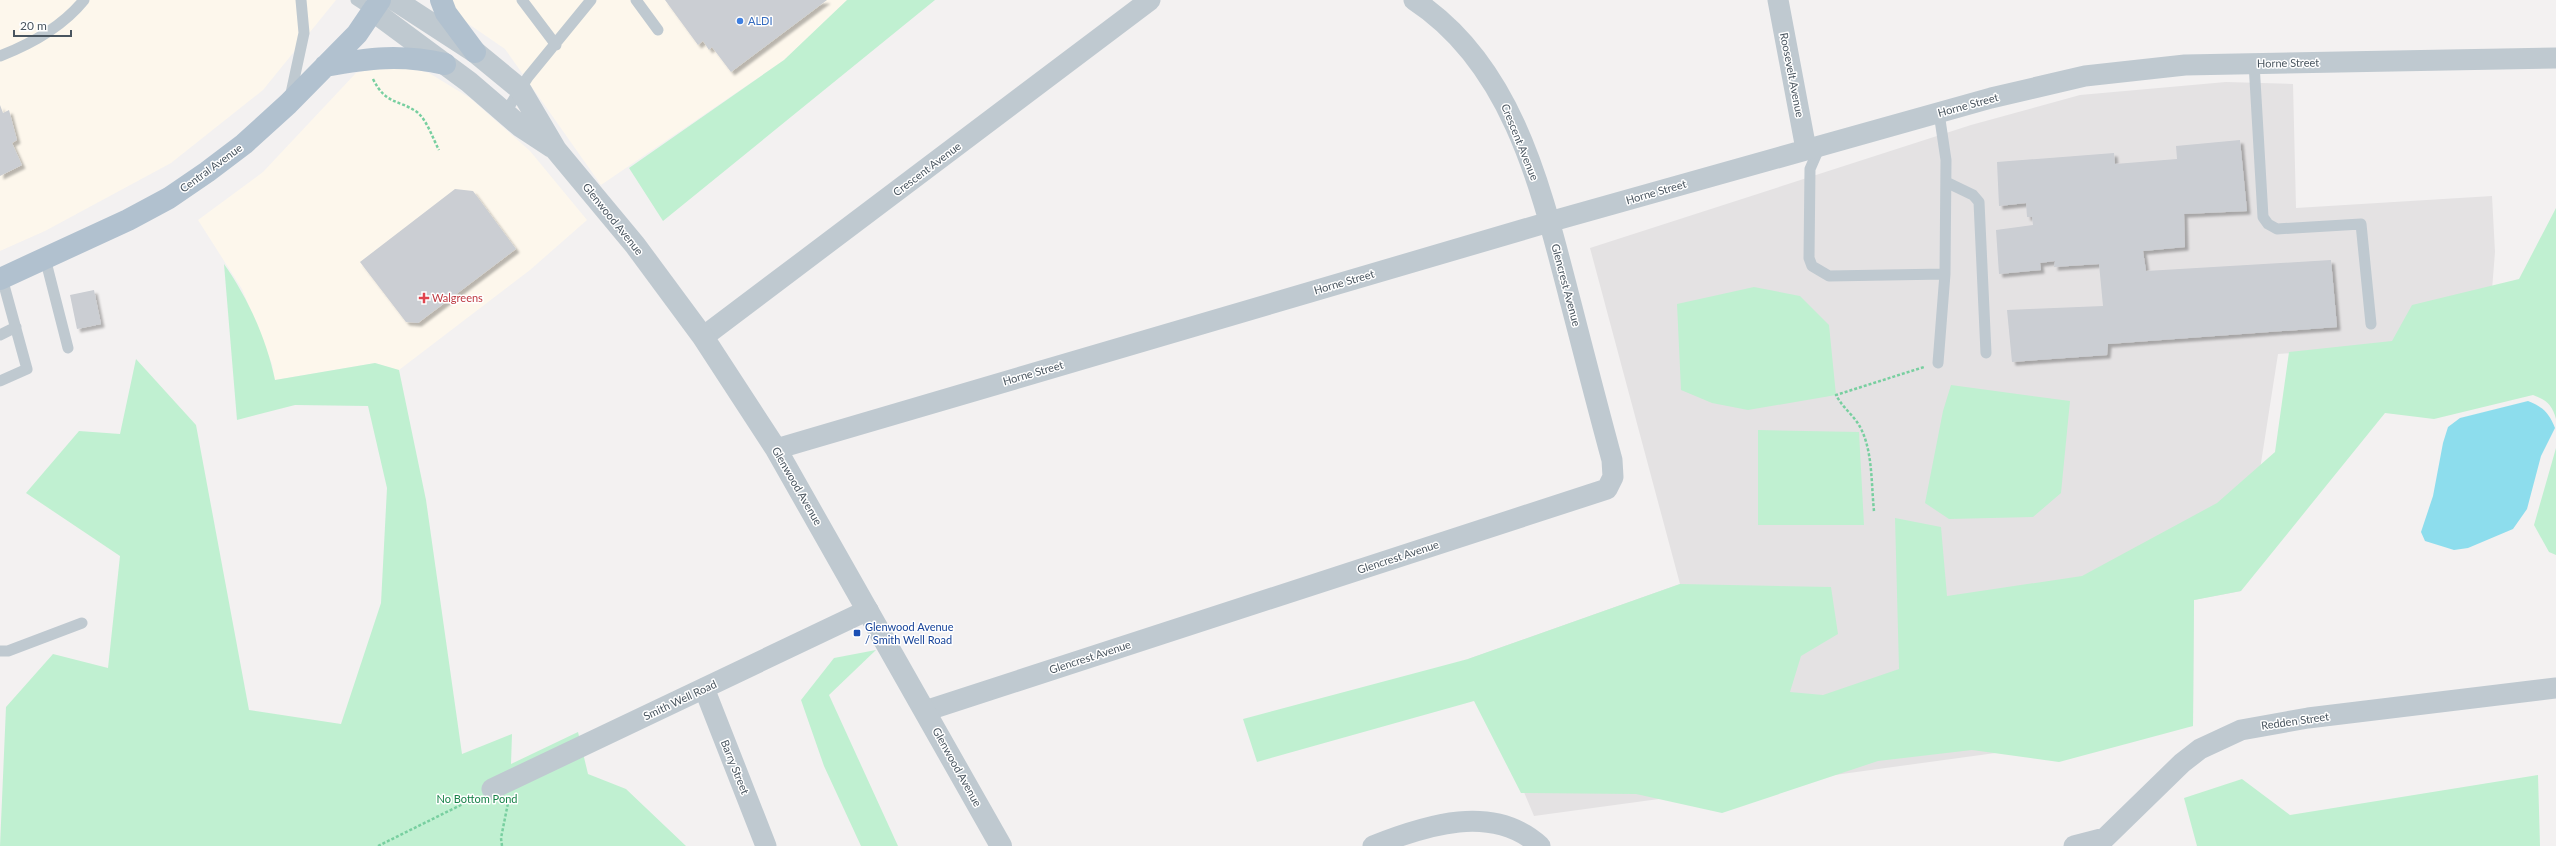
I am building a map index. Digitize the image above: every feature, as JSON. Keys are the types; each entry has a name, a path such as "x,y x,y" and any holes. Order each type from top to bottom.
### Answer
{"main road":[{"path":"441,0 446,14 475,52"},
{"name":"Central Avenue","path":"1,278 128,220 169,198 244,144 288,104 358,34 370,4"},
{"path":"325,66 389,56 420,58 445,64"}],"street":[{"name":"Glenwood Avenue","path":"395,0 475,52 520,89 556,150 635,244 703,337 776,449 1001,846"},
{"name":"Crescent Avenue","path":"703,337 1150,0"},
{"name":"Crescent Avenue","path":"1414,0 1430,10 1464,42 1489,74 1511,113 1549,222"},
{"name":"Roosevelt Avenue","path":"1778,0 1813,147"},
{"name":"Glenwood Avenue","path":"370,4 505,112 520,126 556,150"},
{"name":"Horne Street","path":"776,449 1549,222 1992,98 2112,72 2185,65 2556,58"},
{"name":"Glencrest Avenue","path":"925,711 1607,490 1613,477 1612,460 1549,222"},
{"name":"Smith Well Road","path":"492,789 868,610"},
{"name":"Barry Street","path":"704,688 766,846"},
{"name":"Redden Street","path":"2074,846 2106,842 2188,758 2206,745 2241,730 2308,718 2556,688"},
{"path":"1373,846 1425,828 1470,822 1491,822 1512,828 1540,846"}],"lane":[{"path":"0,56 39,37 63,21 84,0"},
{"path":"288,104 304,33 302,0"},
{"path":"522,0 556,45"},
{"path":"505,112 520,89 591,0"},
{"path":"636,0 658,30"},
{"path":"2254,63 2263,217 2268,224 2277,229 2361,224 2371,324"},
{"path":"1938,363 1945,274 1946,182 1946,160 1939,112"},
{"path":"1813,147 1810,169 1809,258 1812,266 1829,276 1945,274"},
{"path":"1946,182 1973,195 1979,202 1986,353"},
{"path":"45,258 68,348"},
{"path":"0,381 27,369 1,278"},
{"path":"0,335 16,327"},
{"path":"0,651 8,651 82,623"}],"path":[{"path":"372,77 377,86 393,103 417,112 439,150"},
{"path":"1874,511 1867,444 1858,424 1844,409 1836,395 1938,363"},
{"path":"502,846 500,838 513,779"},
{"path":"378,846 492,789"}],"shaded area":[{"path":"0,0 336,0 263,90 171,163 45,231 0,251"},
{"path":"447,0 847,0 784,60 601,185 505,49 454,14"},
{"path":"396,63 429,73 470,98 530,151 587,220 530,270 399,370 375,363 275,380 272,364 242,289 198,220 263,172 356,73"},
{"path":"2226,82 2293,84 2296,208 2492,196 2495,252 2488,340 2278,354 2241,591 2194,600 2193,726 1534,816 1468,659 1680,584 1590,248 1971,125 2080,95"}],"green space":[{"path":"847,0 935,0 663,221 629,168 784,60"},
{"path":"2556,208 2556,419 2553,410 2548,403 2533,395 2434,419 2385,413 2241,591 2194,600 2193,726 2059,762 1972,750 1878,761 1722,813 1636,794 1521,793 1474,701 1257,762 1243,719 1468,659 1680,584 1831,587 1838,634 1801,656 1790,692 1823,695 1899,669 1895,518 1941,527 1947,596 2082,576 2217,503 2275,452 2289,352 2392,341 2412,305 2519,279"},
{"name":"No Bottom Pond","path":"224,264 249,305 256,320 267,350 275,380 375,363 399,370 426,500 462,754 512,734 511,764 578,732 588,774 626,789 686,846 0,846 6,707 53,654 108,668 120,556 26,493 79,431 120,434 136,359 196,425 249,710 341,724 381,603 387,488 368,406 295,405 237,420"},
{"path":"1754,287 1800,296 1829,325 1836,395 1748,410 1712,403 1681,390 1677,304"},
{"path":"1951,385 2070,401 2061,493 2033,517 1949,519 1925,503 1943,411"},
{"path":"1758,430 1859,432 1864,525 1758,525"},
{"path":"2556,448 2556,555 2549,552 2534,525"},
{"path":"876,650 829,695 898,846 861,846 824,766 801,700 834,658"},
{"path":"2538,775 2540,846 2197,846 2184,798 2242,779 2290,815"}],"water":[{"path":"2528,401 2545,411 2555,428 2541,456 2527,509 2513,529 2468,548 2454,550 2425,541 2421,532 2433,496 2443,443 2448,427 2460,418"}],"building":[{"name":"ALDI","path":"665,0 827,0 731,72 712,47 709,50 703,41 698,45"},
{"path":"0,105 3,113 9,110 17,140 12,143 22,165 0,176"},
{"path":"2240,140 2247,211 2184,214 2185,247 2143,251 2146,271 2331,260 2337,327 2108,344 2107,355 2012,362 2007,310 2103,306 2099,264 2054,267 2055,261 2040,263 2041,270 1999,274 1996,230 2033,225 2032,217 2027,217 2026,203 1999,206 1997,162 2114,153 2115,164 2177,159 2176,146"},
{"name":"Walgreens","path":"455,189 473,191 516,249 418,323 406,322 360,262"},
{"path":"94,290 101,324 77,329 70,295"}],"place":[{"name":"ALDI","path":"740,21"},
{"name":"Walgreens","path":"424,298"},
{"name":"Glenwood Avenue / Smith Well Road","path":"857,633"}]}
